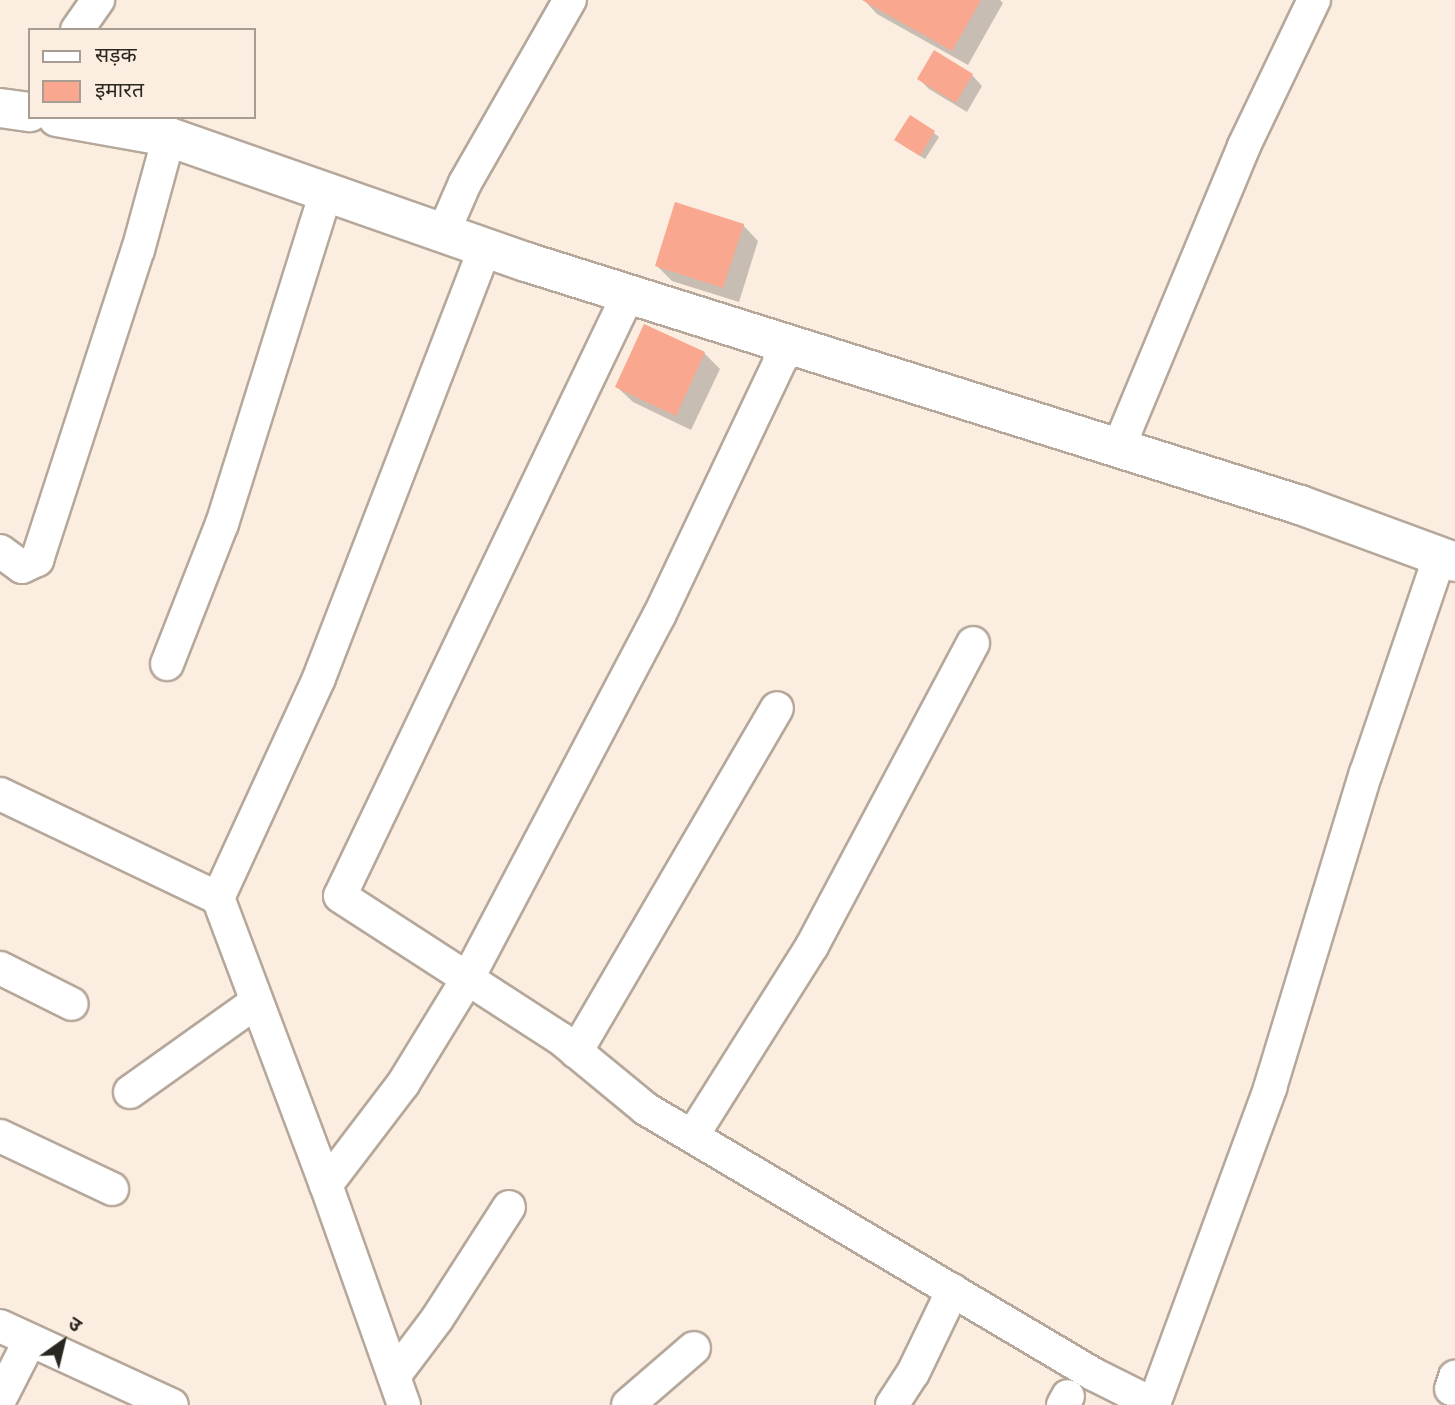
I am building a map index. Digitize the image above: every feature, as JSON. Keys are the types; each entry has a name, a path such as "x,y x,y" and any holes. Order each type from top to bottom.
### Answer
{"main road":[{"path":"75,119 169,137 444,231 485,248 1300,505 1448,559"}],"street":[{"path":"78,28 98,0"},
{"path":"444,231 465,183 570,0"},
{"path":"1118,449 1244,146 1314,0"},
{"path":"0,551 22,567 37,559 138,250 169,137"},
{"path":"167,664 222,524 326,192"},
{"path":"218,898 319,678 485,248"},
{"path":"628,295 340,896 468,978 576,1052 646,1109 1093,1374 1155,1405 1270,1088 1362,786 1448,559"},
{"path":"326,1185 403,1084 468,978 659,616 780,361 777,341"},
{"path":"693,1135 813,946 973,643"},
{"path":"576,1052 777,708"},
{"path":"0,794 218,898 326,1185 404,1405"},
{"path":"0,968 72,1004"},
{"path":"131,1092 256,1002"},
{"path":"0,1136 112,1189"},
{"path":"394,1376 437,1319 509,1208"},
{"path":"892,1405 913,1373 953,1290"},
{"path":"0,1326 172,1405"},
{"path":"0,1399 30,1340"},
{"path":"628,1405 694,1348"}],"building":[{"path":"862,0 981,0 952,51"},
{"path":"934,50 973,74 956,103 917,79"},
{"path":"910,115 935,131 920,156 894,140"},
{"path":"675,202 744,224 723,288 655,266"},
{"path":"644,324 705,352 676,416 615,387"}]}
